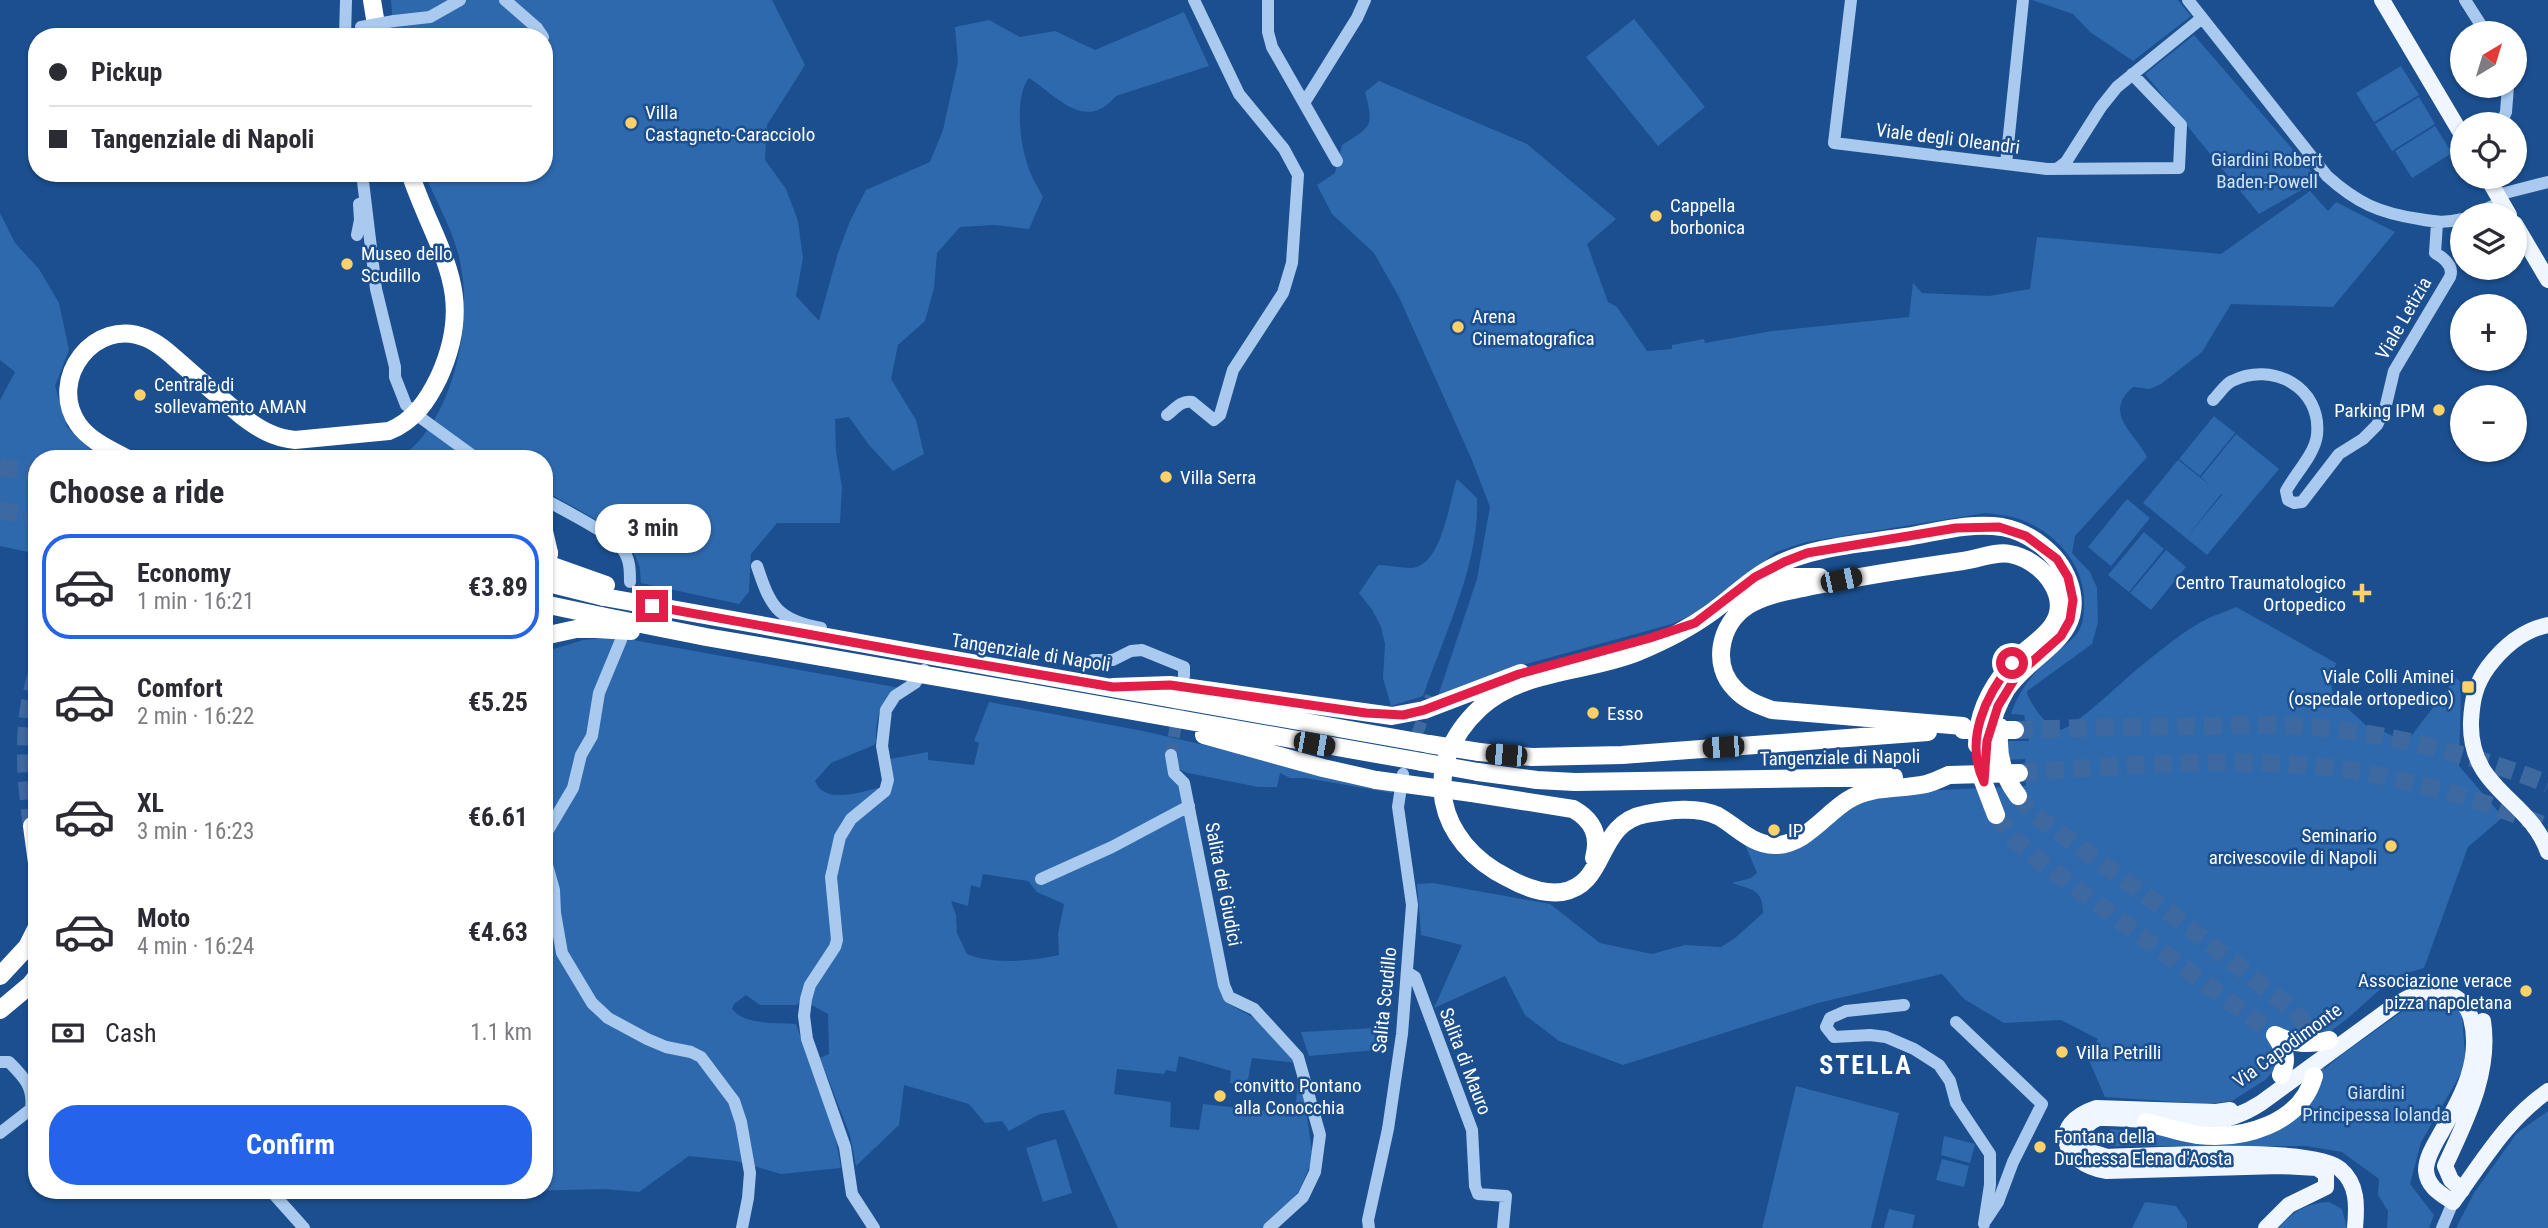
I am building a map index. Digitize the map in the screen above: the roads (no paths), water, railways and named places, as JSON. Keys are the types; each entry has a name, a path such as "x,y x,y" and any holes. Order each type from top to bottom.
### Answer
{"highway":[{"path":"372,0 377,28"},
{"path":"112,450 79,426 68,398 69,379 81,355 93,344 113,335 132,334 153,342 256,427 283,439 389,431 399,427 416,413 431,393 447,358 455,303 449,267 414,182"},
{"path":"1949,775 1926,784 1878,788 1858,795 1797,839 1781,844 1756,841 1718,817 1699,810 1643,815 1627,822 1614,833 1588,878 1576,888 1559,892 1537,890 1513,881 1490,868 1469,851 1448,819 1442,797 1442,779 1453,744 1466,723 1482,706 1500,693 1517,685 1636,653 1695,623 1755,577 1807,553 1964,527 1999,527 2013,530 2037,542 2057,559 2068,577 2073,600 2070,620 2061,636 2017,675 1998,706 1987,741 1984,782"},
{"path":"1996,815 1978,761 1977,736 1981,716 1991,692 2005,671 2053,625 2059,605 2054,586 2041,570 2032,564 2012,555 2001,554 1861,576 1768,597 1740,611 1730,623 1722,640 1721,660 1733,687 1751,701 1786,713 1963,728 1992,729 2015,730"},
{"path":"553,557 605,591"},
{"path":"1126,712 1311,765 1376,780 1472,793 1566,806 1581,813 1591,824 1597,844 1591,865 1573,881 1552,885 1533,882 1513,874 1477,850 1460,829 1451,806 1450,776 1456,755 1477,721 1497,704 1519,692 1658,651 1709,623 1746,593 1766,583 1786,577 1861,576"},
{"path":"553,584 605,591"},
{"name":"Tangenziale di Napoli","path":"605,591 701,615 1479,752 1532,757 1609,756 1963,728"},
{"path":"553,607 599,622"},
{"path":"553,634 599,622"},
{"name":"Tangenziale di Napoli","path":"599,622 706,637 1126,712 1538,780 1587,782 2019,773"},
{"path":"1113,687 1170,685 1366,713 1403,715 1424,710 1508,677 1695,623"},
{"path":"2018,796 2008,784 2001,765 1998,741 2000,728 2010,698 2043,652"},
{"path":"1812,730 1874,736"},
{"path":"0,976 28,945"},
{"path":"0,1010 28,987"},
{"path":"2281,1075 2286,1058 2275,1035 2298,1044 2329,1040"},
{"path":"2146,1122 2200,1135 2248,1132 2271,1124 2288,1114 2303,1098 2314,1076"}],"main road":[{"path":"2382,0 2450,115"},
{"path":"2527,244 2548,280"},
{"path":"2548,625 2519,637 2496,657 2472,698 2471,727 2472,742 2482,770 2538,829 2548,852"},
{"name":"Via Capodimonte","path":"2323,1165 2106,1171 2090,1168 2076,1159 2067,1148 2066,1136 2072,1123 2083,1112 2096,1108 2221,1112 2240,1106 2388,998 2414,985 2432,982 2451,984 2473,998 2483,1023 2485,1045 2483,1065 2472,1105 2445,1166 2458,1196"},
{"name":"Via Capodimonte","path":"2323,1165 2270,1154 2108,1157 2088,1151 2081,1139 2085,1126 2098,1118 2210,1123 2237,1117 2261,1103 2405,999 2426,992 2447,994 2460,1000 2469,1011 2474,1033 2473,1057 2463,1093 2437,1141 2426,1169 2433,1187 2458,1196"},
{"path":"2458,1196 2516,1116 2548,1091"},
{"path":"2266,1228 2289,1205 2326,1187 2323,1165 2340,1168 2353,1185 2356,1199 2355,1228"}],"street":[{"path":"345,28 346,0"},
{"path":"358,28 429,17 460,0"},
{"path":"505,0 536,28"},
{"path":"1167,415 1188,401 1214,420 1220,415 1233,370 1283,293 1292,262 1298,175 1284,149 1238,94 1195,0"},
{"path":"1268,0 1268,32 1272,47 1338,161"},
{"path":"1304,103 1357,18 1365,0"},
{"name":"Viale degli Oleandri","path":"1851,0 1834,143 2058,168 2179,168 2181,125 2132,74"},
{"path":"2006,164 2022,0"},
{"path":"2188,0 2327,176 2347,194 2386,213 2437,223 2450,221"},
{"path":"2465,0 2478,21"},
{"path":"2058,168 2066,162 2101,107 2132,74 2202,18"},
{"path":"1295,87 1315,86"},
{"path":"357,234 360,220 359,182"},
{"path":"360,182 376,289 395,367 395,377 406,405 410,408"},
{"path":"2505,203 2548,182"},
{"name":"Viale Letizia","path":"2213,400 2231,381 2261,373 2290,380 2306,393 2318,432 2312,449 2286,491 2288,500 2294,503 2302,502 2339,454 2363,439 2377,425 2385,409 2394,371 2401,356 2451,273 2445,260 2435,253 2437,223"},
{"path":"421,418 465,450"},
{"path":"553,504 607,535 623,549 629,565 630,582"},
{"path":"757,566 768,599 794,621 907,643 920,652 924,659 925,670 921,677 895,696 886,710 882,746 888,780 885,791 851,819 840,837 832,867 830,889 837,940 810,985 804,1007 807,1038 845,1147 852,1194 874,1228"},
{"path":"553,822 573,788 581,755 592,736 599,692 621,640"},
{"path":"1093,660 1113,660 1131,651 1142,650 1184,667 1184,676"},
{"name":"Salita dei Giudici","path":"1171,755 1174,773 1184,783 1224,985 1229,997 1254,1009 1298,1058 1320,1135 1315,1172 1303,1197 1269,1228"},
{"name":"Salita Scudillo","path":"1369,1228 1368,1220 1388,1129 1402,1034 1407,972 1412,905 1398,807 1403,774"},
{"path":"1041,879 1112,847 1189,806"},
{"path":"553,886 562,953 592,1003 608,1018 647,1040 701,1057 734,1101 750,1173 742,1228"},
{"name":"Salita di Mauro","path":"1407,972 1415,977 1472,1130 1475,1186 1478,1194 1506,1196 1503,1228"},
{"path":"1904,1005 1846,1011 1830,1018 1826,1027 1834,1037 1886,1037 1914,1049 1939,1065 1950,1081 1956,1103 1990,1154 1990,1185 1981,1226"},
{"path":"1956,1022 2042,1104 2013,1162 1998,1202 1981,1226"},
{"path":"0,1062 9,1062 28,1083"},
{"path":"0,1133 28,1111"},
{"path":"2442,1228 2458,1196"},
{"path":"278,1199 304,1228"}],"tunnel":[{"path":"0,467 28,472"},
{"path":"0,510 28,515"},
{"path":"1171,755 1181,693"},
{"path":"1405,767 1431,696"},
{"path":"28,711 28,788"},
{"path":"2015,730 2256,725 2330,729 2394,739 2457,754 2548,784"},
{"path":"2019,773 2198,763 2270,763 2337,768 2429,787 2490,805 2548,827"},
{"path":"2018,796 2035,815 2174,916 2291,1008 2304,1023 2312,1039 2314,1076"},
{"path":"1996,815 2013,838 2038,860 2275,1035"}],"place":[{"name":"Villa Castagneto-Caracciolo","path":"631,123"},
{"name":"Cappella borbonica","path":"1656,216"},
{"name":"Museo dello Scudillo","path":"347,264"},
{"name":"Arena Cinematografica","path":"1458,327"},
{"name":"Centrale di sollevamento AMAN","path":"140,395"},
{"name":"Parking IPM","path":"2439,410"},
{"name":"Villa Serra","path":"1166,477"},
{"name":"Centro Traumatologico Ortopedico","path":"2362,593"},
{"name":"Viale Colli Aminei (ospedale ortopedico)","path":"2468,687"},
{"name":"Esso","path":"1593,713"},
{"name":"IP","path":"1774,830"},
{"name":"Seminario arcivescovile di Napoli","path":"2391,846"},
{"name":"Associazione verace pizza napoletana","path":"2526,991"},
{"name":"Villa Petrilli","path":"2062,1052"},
{"name":"convitto Pontano alla Conocchia","path":"1220,1096"},
{"name":"Fontana della Duchessa Elena d'Aosta","path":"2040,1147"}],"district":[{"name":"STELLA","path":"1866,1065"}],"park label":[{"name":"Giardini Robert Baden-Powell","path":"2267,170"},
{"name":"Giardini Principessa Iolanda","path":"2376,1103"}]}
